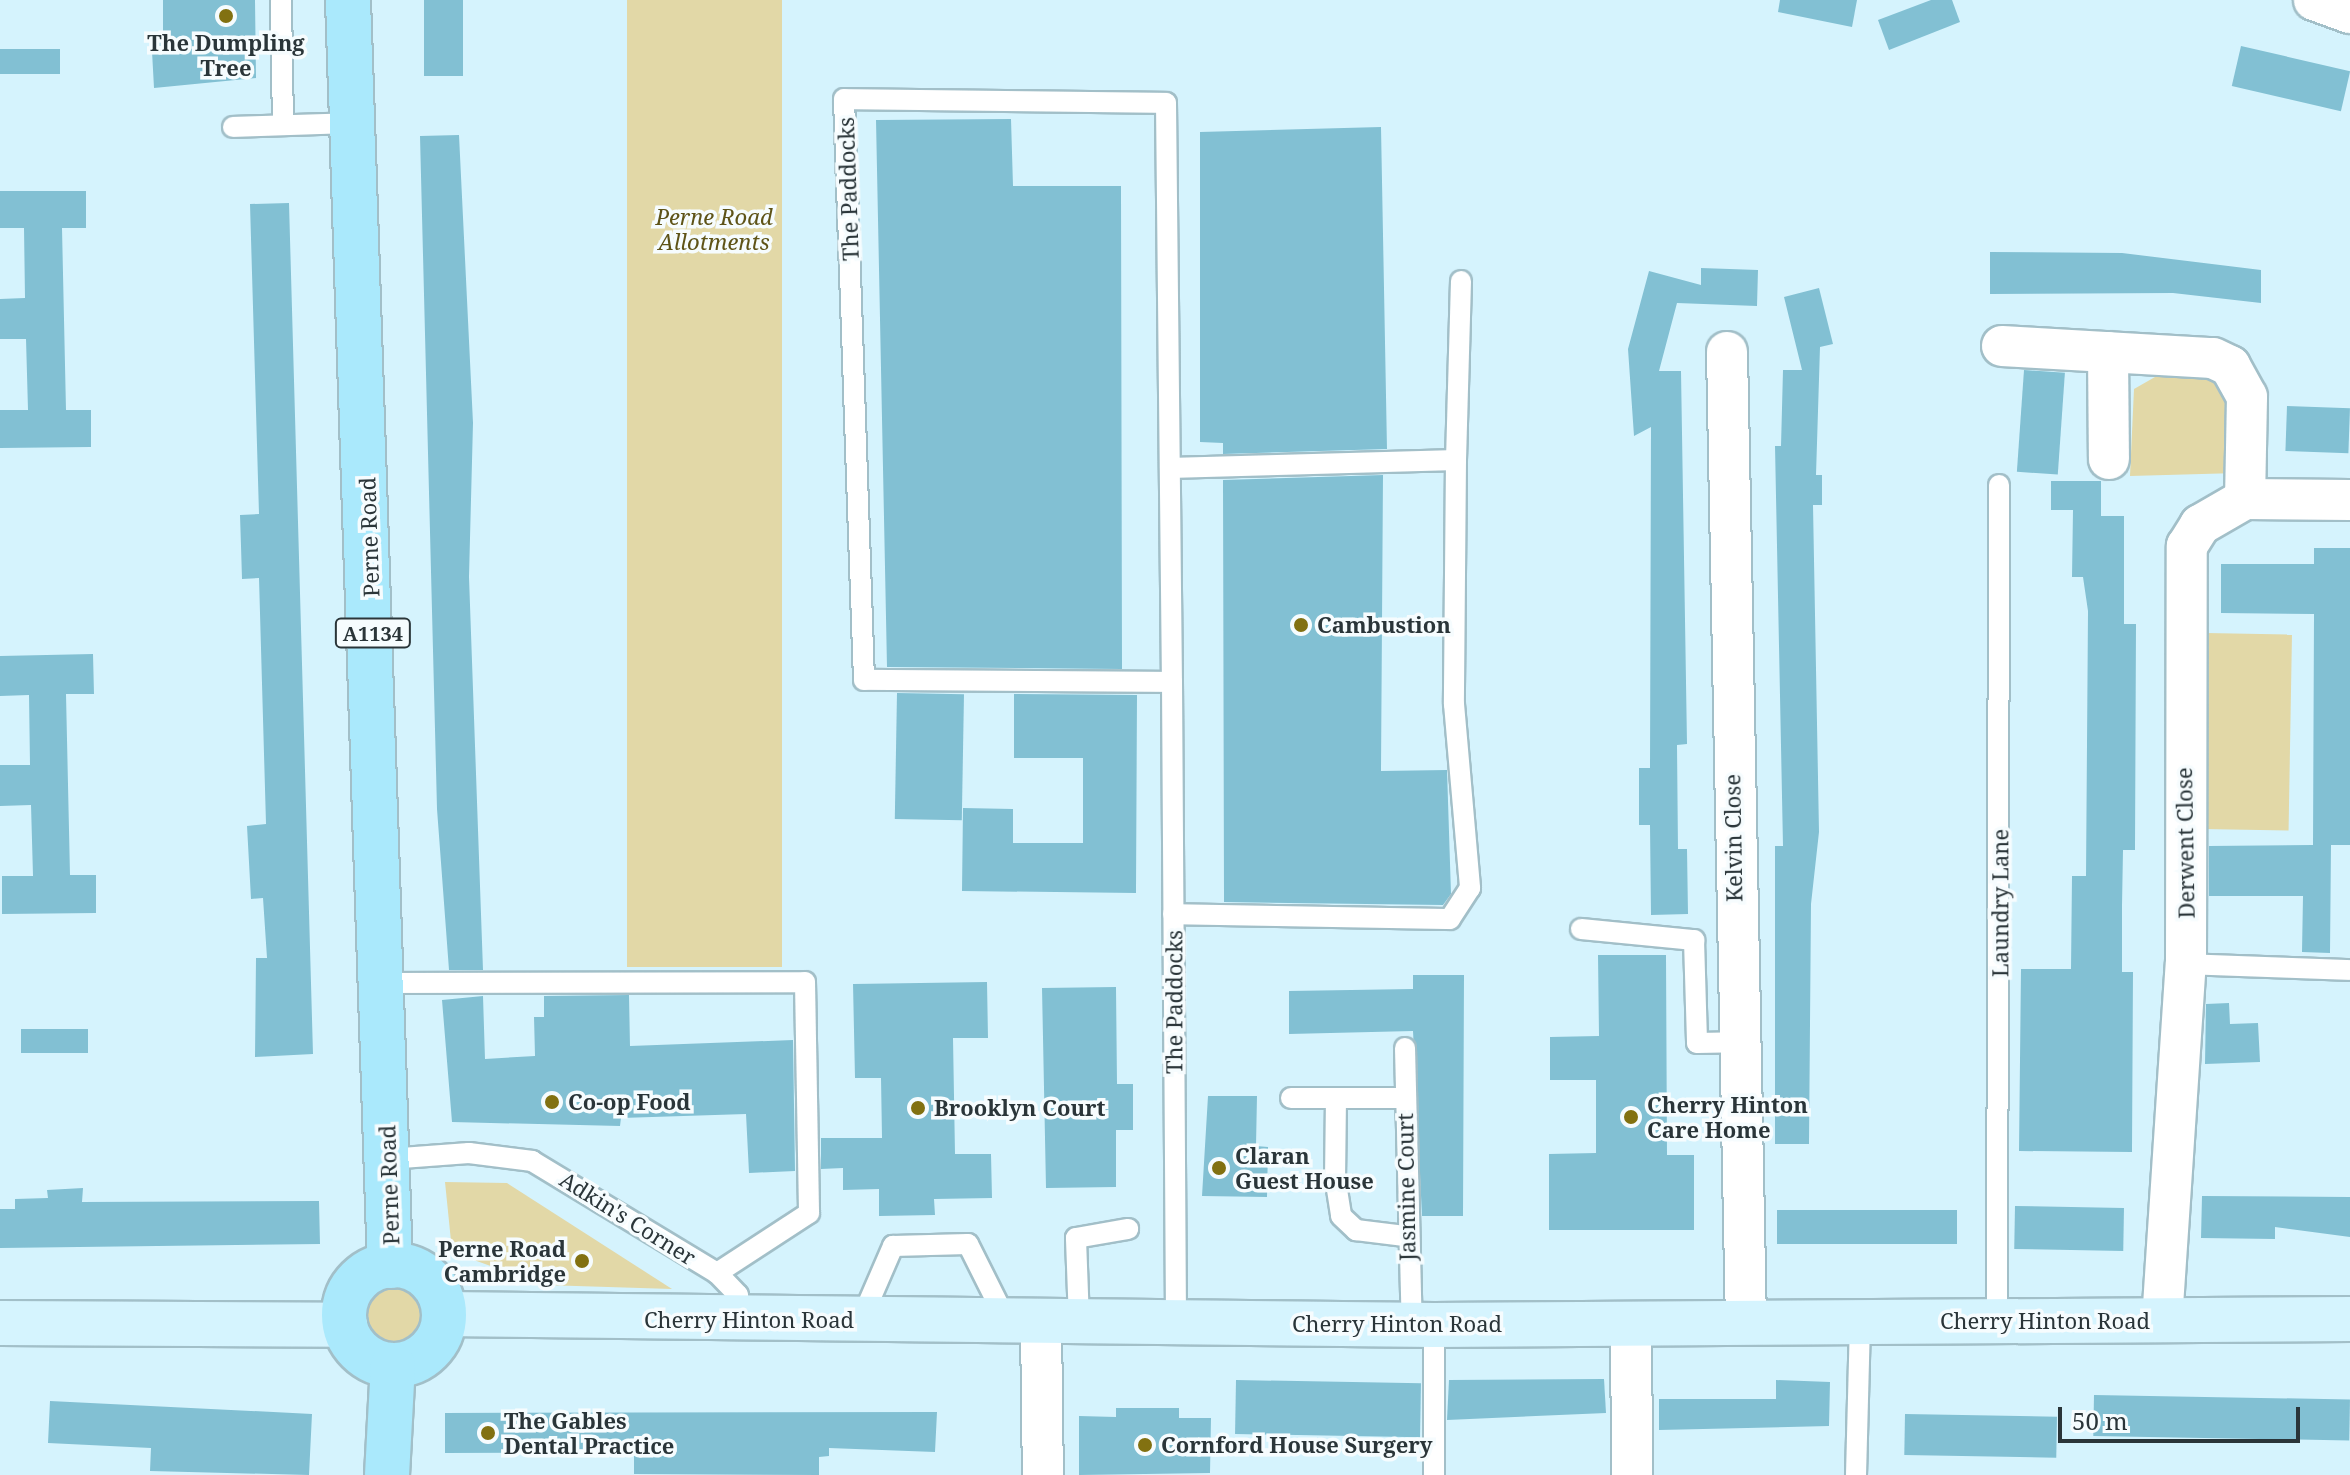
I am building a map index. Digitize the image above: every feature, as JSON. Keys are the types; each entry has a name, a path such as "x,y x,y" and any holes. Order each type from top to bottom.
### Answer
{"main road":[{"name":"Perne Road","path":"348,0 355,123 384,983 390,1266"},
{"path":"390,1266 423,1274 444,1314 435,1345 393,1365 362,1354 345,1325 350,1291 390,1266"},
{"path":"387,1475 393,1365"}],"street":[{"path":"2314,0 2350,13"},
{"path":"2002,346 2213,358 2230,366 2247,397 2245,499 2350,500"},
{"name":"Kelvin Close","path":"1727,352 1736,1042 1746,1323"},
{"path":"2108,352 2109,459"},
{"name":"Derwent Close","path":"2162,1321 2186,964 2187,546 2200,525 2245,499"},
{"name":"Cherry Hinton Road","path":"444,1314 740,1320 1423,1325 2350,1319"},
{"path":"1042,1322 1043,1475"},
{"path":"0,1323 345,1325"},
{"path":"1631,1324 1632,1475"}],"lane":[{"path":"281,0 283,125"},
{"name":"The Paddocks","path":"1172,682 864,680 844,99 1166,103 1172,682 1176,1323"},
{"path":"233,127 355,123"},
{"path":"1173,914 1450,919 1470,888 1454,704 1461,281"},
{"path":"1170,468 1456,460"},
{"name":"Laundry Lane","path":"1997,1321 1999,485"},
{"path":"1581,929 1694,940 1697,1043 1736,1042"},
{"path":"2186,964 2350,970"},
{"path":"384,983 805,982 809,1213 717,1273"},
{"name":"Jasmine Court","path":"1405,1048 1405,1236 1423,1325 1434,1475"},
{"path":"1291,1098 1405,1098"},
{"path":"1336,1098 1341,1216 1356,1230 1405,1236"},
{"name":"Adkin's Corner","path":"388,1159 469,1153 532,1161 717,1273 738,1295 740,1320"},
{"path":"861,1320 893,1246 968,1244 1042,1322 1076,1238 1128,1229"},
{"path":"1856,1475 1860,1323"}],"green space":[{"name":"Perne Road Allotments","path":"627,0 782,0 782,967 627,967"},
{"path":"2162,373 2228,381 2238,473 2130,476 2134,389"},
{"path":"2206,633 2292,635 2289,830 2203,829"},
{"path":"445,1182 507,1183 672,1289 544,1285 471,1259 451,1241"},
{"path":"396,1283 414,1289 422,1297 428,1315 422,1333 414,1341 396,1347 378,1341 370,1333 364,1315 370,1297 378,1289"}],"building":[{"path":"163,0 255,0 256,78 154,88 151,33 163,32"},
{"path":"424,0 463,0 463,76 424,76"},
{"path":"1780,0 1857,0 1852,27 1778,12"},
{"path":"1931,0 1952,0 1960,22 1889,50 1878,20"},
{"path":"2241,46 2350,71 2341,111 2232,86"},
{"path":"0,49 60,49 60,74 0,74"},
{"path":"1011,119 1013,186 1121,186 1122,669 887,667 876,120"},
{"path":"1381,127 1387,449 1223,454 1223,443 1200,442 1200,132"},
{"path":"459,135 473,423 469,577 483,970 449,970 437,809 420,136"},
{"path":"0,191 86,191 86,228 62,228 66,410 91,410 91,447 0,448 0,410 28,410 26,339 0,339 0,299 25,298 24,228 0,228"},
{"path":"289,203 313,1054 255,1057 256,958 267,958 263,898 251,899 247,826 266,824 259,578 242,579 240,515 259,514 250,204"},
{"path":"1990,252 2122,253 2261,270 2261,303 2173,293 1990,294"},
{"path":"1701,268 1758,270 1757,306 1677,303 1659,371 1681,371 1687,744 1677,745 1678,849 1687,849 1688,914 1651,915 1650,825 1639,825 1639,768 1650,768 1651,427 1634,436 1628,349 1649,271 1701,285"},
{"path":"1819,288 1833,344 1820,347 1816,475 1822,475 1822,505 1813,505 1819,832 1811,904 1809,1144 1775,1144 1775,846 1783,846 1775,446 1781,446 1783,370 1802,370 1784,297"},
{"path":"2024,370 2065,373 2058,475 2017,472"},
{"path":"2287,406 2350,408 2348,453 2285,451"},
{"path":"1383,475 1381,771 1447,770 1451,894 1443,905 1224,902 1223,480"},
{"path":"2051,481 2101,481 2101,516 2124,516 2124,624 2136,624 2135,850 2123,850 2122,906 2122,972 2133,972 2132,1152 2019,1151 2021,969 2071,969 2072,876 2086,876 2088,611 2083,577 2072,577 2073,510 2051,510"},
{"path":"2314,548 2350,548 2350,845 2331,845 2330,953 2302,952 2303,896 2209,896 2209,846 2313,845 2314,614 2221,613 2221,564 2314,564"},
{"path":"93,654 94,694 66,694 70,875 96,875 96,913 2,914 2,876 33,876 31,805 0,806 0,765 30,765 29,695 0,696 0,656"},
{"path":"897,693 964,694 962,820 895,819"},
{"path":"1014,694 1137,695 1136,893 962,891 963,808 1013,809 1013,843 1083,843 1083,758 1014,758"},
{"name":"Cherry Hinton Care Home","path":"1598,955 1666,955 1667,1155 1694,1155 1694,1230 1549,1230 1549,1154 1596,1153 1596,1080 1550,1080 1550,1037 1599,1036"},
{"path":"1413,975 1464,975 1463,1216 1422,1216 1413,1031 1289,1034 1289,991 1413,989"},
{"name":"Brooklyn Court","path":"987,982 988,1038 953,1038 955,1154 991,1154 992,1198 934,1199 935,1215 879,1216 879,1189 843,1190 843,1168 821,1169 821,1138 882,1138 881,1078 855,1078 853,984"},
{"path":"1116,987 1117,1084 1133,1084 1133,1130 1116,1130 1116,1187 1046,1188 1042,988"},
{"path":"629,995 630,1046 793,1040 795,1171 749,1173 746,1114 621,1118 620,1126 452,1122 442,1000 483,996 485,1059 535,1056 534,1017 544,1017 544,996"},
{"path":"2229,1003 2230,1024 2258,1023 2260,1062 2205,1064 2206,1004"},
{"path":"21,1029 88,1029 88,1053 21,1053"},
{"path":"1208,1096 1257,1096 1256,1146 1268,1147 1267,1197 1202,1196"},
{"path":"83,1188 82,1202 319,1201 320,1244 0,1248 0,1209 15,1209 15,1199 48,1198 47,1190"},
{"path":"2202,1196 2350,1197 2350,1237 2275,1227 2275,1239 2201,1238"},
{"path":"2015,1206 2124,1208 2123,1251 2014,1249"},
{"path":"1777,1210 1957,1210 1957,1244 1777,1244"},
{"path":"1604,1379 1606,1413 1447,1420 1449,1380"},
{"path":"1236,1380 1421,1383 1420,1437 1235,1434"},
{"path":"1776,1380 1830,1382 1829,1426 1659,1430 1659,1399 1776,1399"},
{"path":"2094,1395 2350,1399 2349,1440 2093,1436"},
{"path":"50,1401 312,1414 309,1475 150,1471 151,1448 48,1443"},
{"name":"Cornford House Surgery","path":"1116,1408 1179,1408 1179,1418 1211,1418 1210,1473 1079,1475 1079,1416 1116,1417"},
{"path":"937,1412 935,1452 829,1448 829,1456 819,1457 819,1475 634,1474 634,1452 445,1453 445,1413"},
{"path":"1905,1414 2057,1417 2056,1458 1904,1455"}],"place":[{"name":"The Dumpling Tree","path":"226,16"},
{"name":"Cambustion","path":"1301,625"},
{"name":"Co-op Food","path":"552,1102"},
{"name":"Brooklyn Court","path":"918,1108"},
{"name":"Cherry Hinton Care Home","path":"1631,1117"},
{"name":"Claran Guest House","path":"1219,1168"},
{"name":"Perne Road Cambridge","path":"582,1261"},
{"name":"The Gables Dental Practice","path":"488,1433"},
{"name":"Cornford House Surgery","path":"1145,1445"}]}
